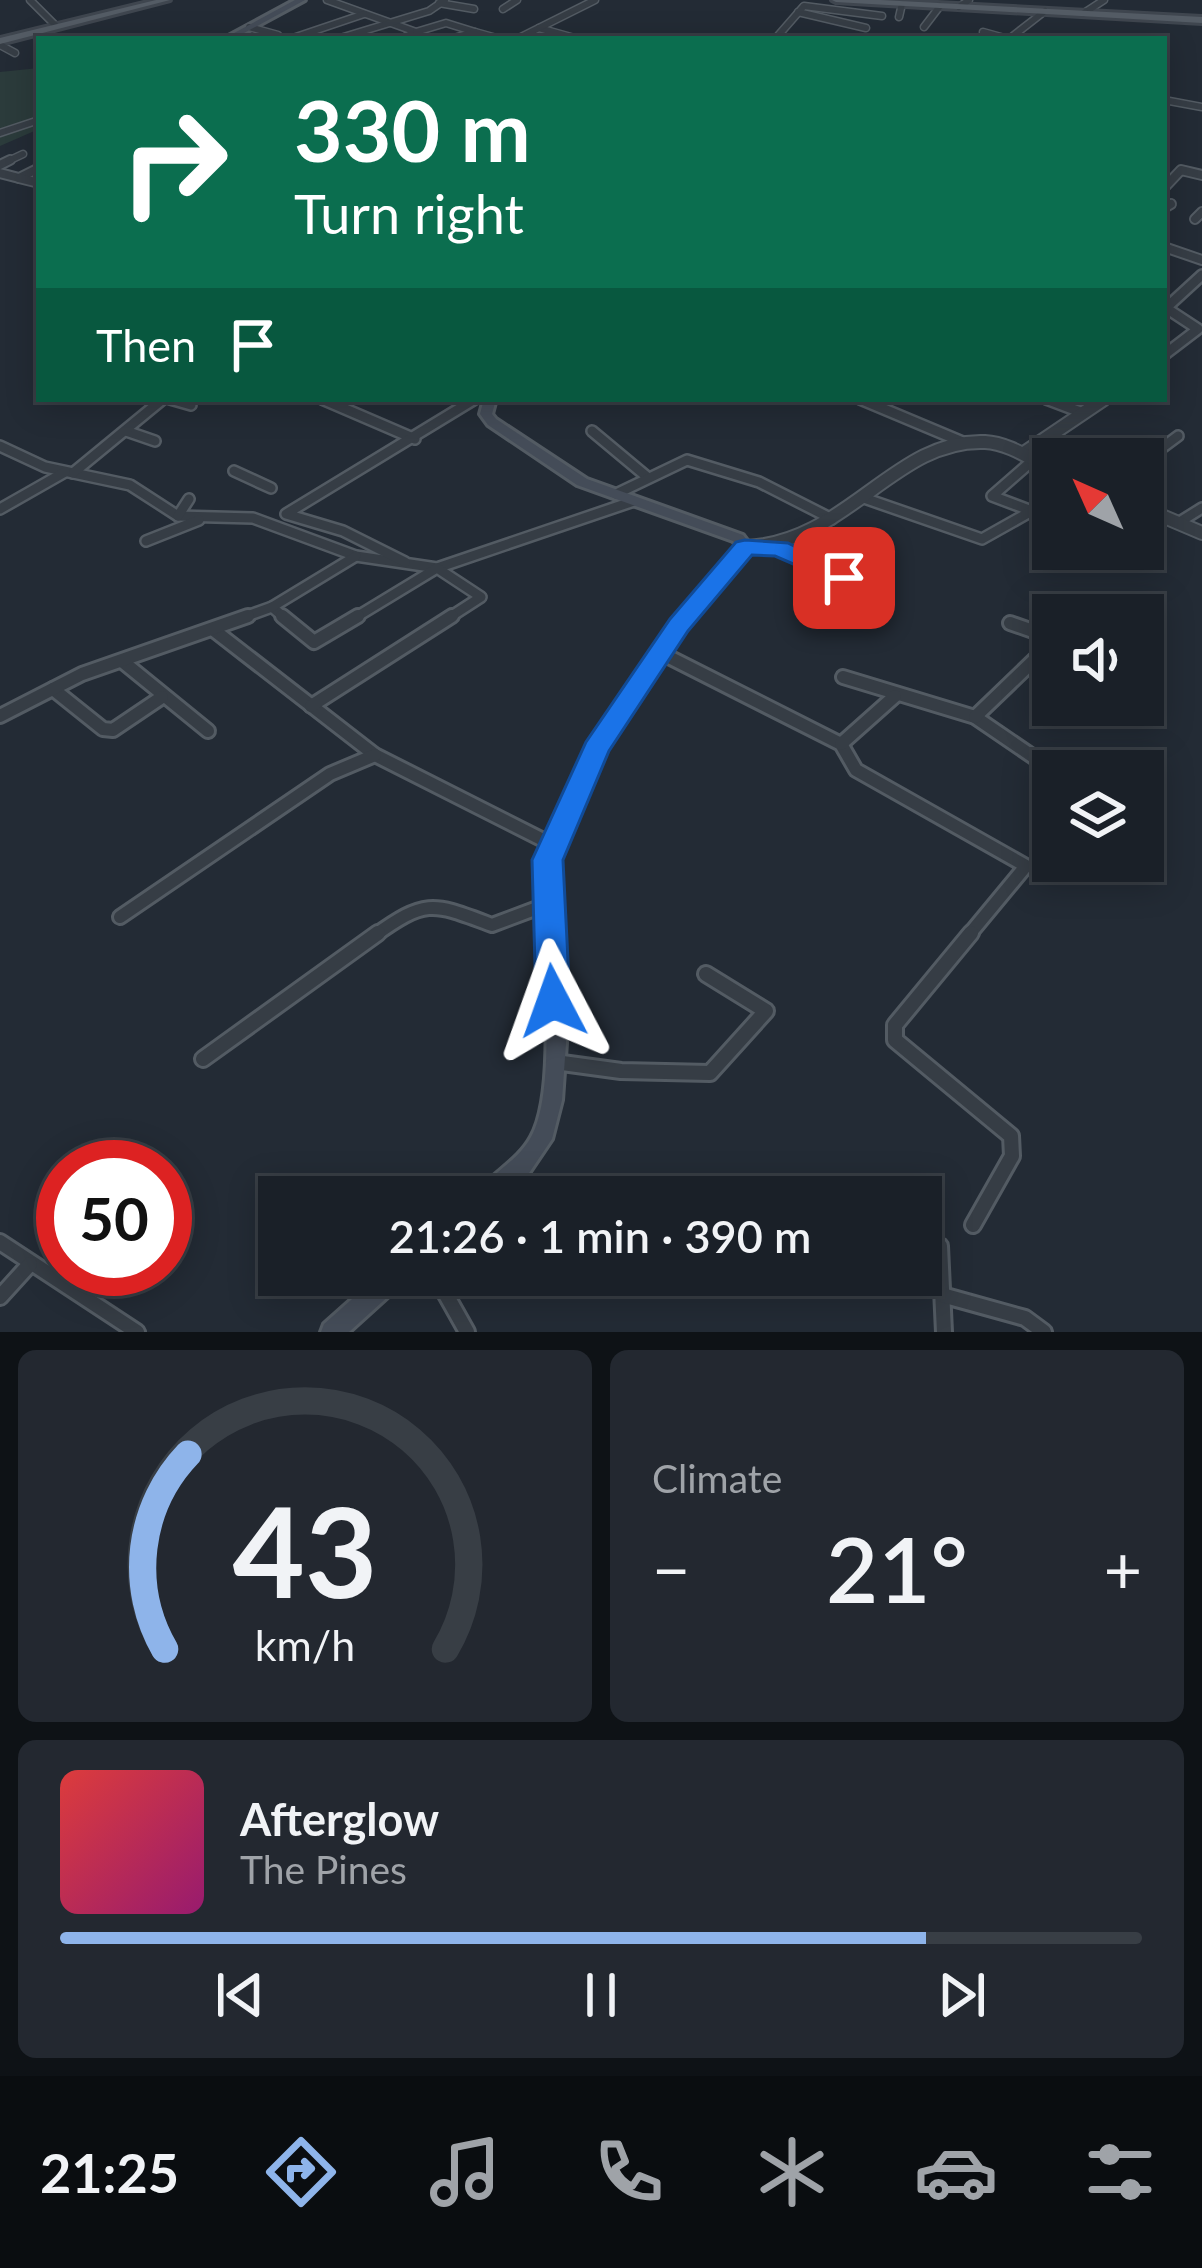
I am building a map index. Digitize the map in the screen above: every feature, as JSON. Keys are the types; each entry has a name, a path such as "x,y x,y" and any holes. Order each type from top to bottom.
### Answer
{"main road":[{"path":"0,43 55,25 166,0"},
{"path":"232,36 301,0"},
{"path":"836,0 1202,20"},
{"path":"489,402 486,414 492,422 582,482 738,538 745,548 661,652 596,749 553,845 548,904 555,1061 542,1138 512,1176"},
{"path":"332,1332 372,1296"}],"street":[{"path":"30,0 55,25"},
{"path":"327,0 416,32"},
{"path":"503,9 518,0"},
{"path":"525,36 595,0"},
{"path":"959,7 969,0"},
{"path":"1084,13 1104,0"},
{"path":"347,36 442,2 474,9"},
{"path":"899,17 902,4"},
{"path":"924,27 940,5"},
{"path":"804,6 882,16"},
{"path":"804,6 866,28"},
{"path":"778,36 804,6"},
{"path":"1013,36 1045,11"},
{"path":"299,36 364,14"},
{"path":"406,36 446,23 489,36"},
{"path":"249,27 276,36"},
{"path":"539,28 567,36"},
{"path":"461,36 475,32"},
{"path":"983,32 998,36"},
{"path":"0,43 15,53"},
{"path":"1167,101 1202,107"},
{"path":"0,133 36,121"},
{"path":"0,169 23,154"},
{"path":"0,169 36,182"},
{"path":"19,178 36,170"},
{"path":"1167,185 1181,170 1202,176"},
{"path":"1167,248 1202,260"},
{"path":"1167,307 1202,275"},
{"path":"1167,309 1198,328 1167,353"},
{"path":"0,509 68,473 162,402"},
{"path":"178,402 191,405"},
{"path":"330,402 415,439"},
{"path":"343,407 351,402"},
{"path":"407,564 394,552 286,514 470,402"},
{"path":"866,402 925,419 965,443"},
{"path":"1054,402 1083,413"},
{"path":"1030,512 991,492 1100,402"},
{"path":"126,431 154,441"},
{"path":"592,431 632,459 646,476"},
{"path":"1164,446 1178,436"},
{"path":"779,549 808,538 861,497 965,443 989,442 1032,459"},
{"path":"0,446 68,473 130,485 153,505 178,516 253,518 356,556 437,568 482,598 311,706"},
{"path":"616,494 687,460 788,494 832,520"},
{"path":"234,471 271,488"},
{"path":"861,497 982,539 1030,512"},
{"path":"178,516 190,499"},
{"path":"272,607 314,642 437,568 634,501"},
{"path":"1178,523 1202,508"},
{"path":"146,541 207,517"},
{"path":"1164,517 1202,532"},
{"path":"745,548 779,549 844,578"},
{"path":"0,716 122,661 272,607 356,556"},
{"path":"1010,623 1032,632"},
{"path":"214,631 375,755 553,845"},
{"path":"661,652 841,744 856,770 1026,866 896,1025 895,1040 1011,1136 1012,1156 973,1226"},
{"path":"122,661 208,730"},
{"path":"975,717 1032,661"},
{"path":"843,677 975,717 1032,756"},
{"path":"53,689 103,729 113,730 162,697"},
{"path":"841,744 895,696"},
{"path":"120,917 330,774 375,755"},
{"path":"203,1059 413,908 435,904 491,925 548,904"},
{"path":"555,1061 621,1071 710,1072 766,1011 706,974"},
{"path":"0,1242 137,1332"},
{"path":"0,1297 31,1264"},
{"path":"944,1332 942,1295 1025,1318 1044,1332"},
{"path":"447,1296 467,1332"}],"shaded area":[{"path":"36,68 36,130 0,146 0,72"}],"route":[{"path":"553,1001 548,860 596,749 679,625 745,548 779,549 844,578"}]}
